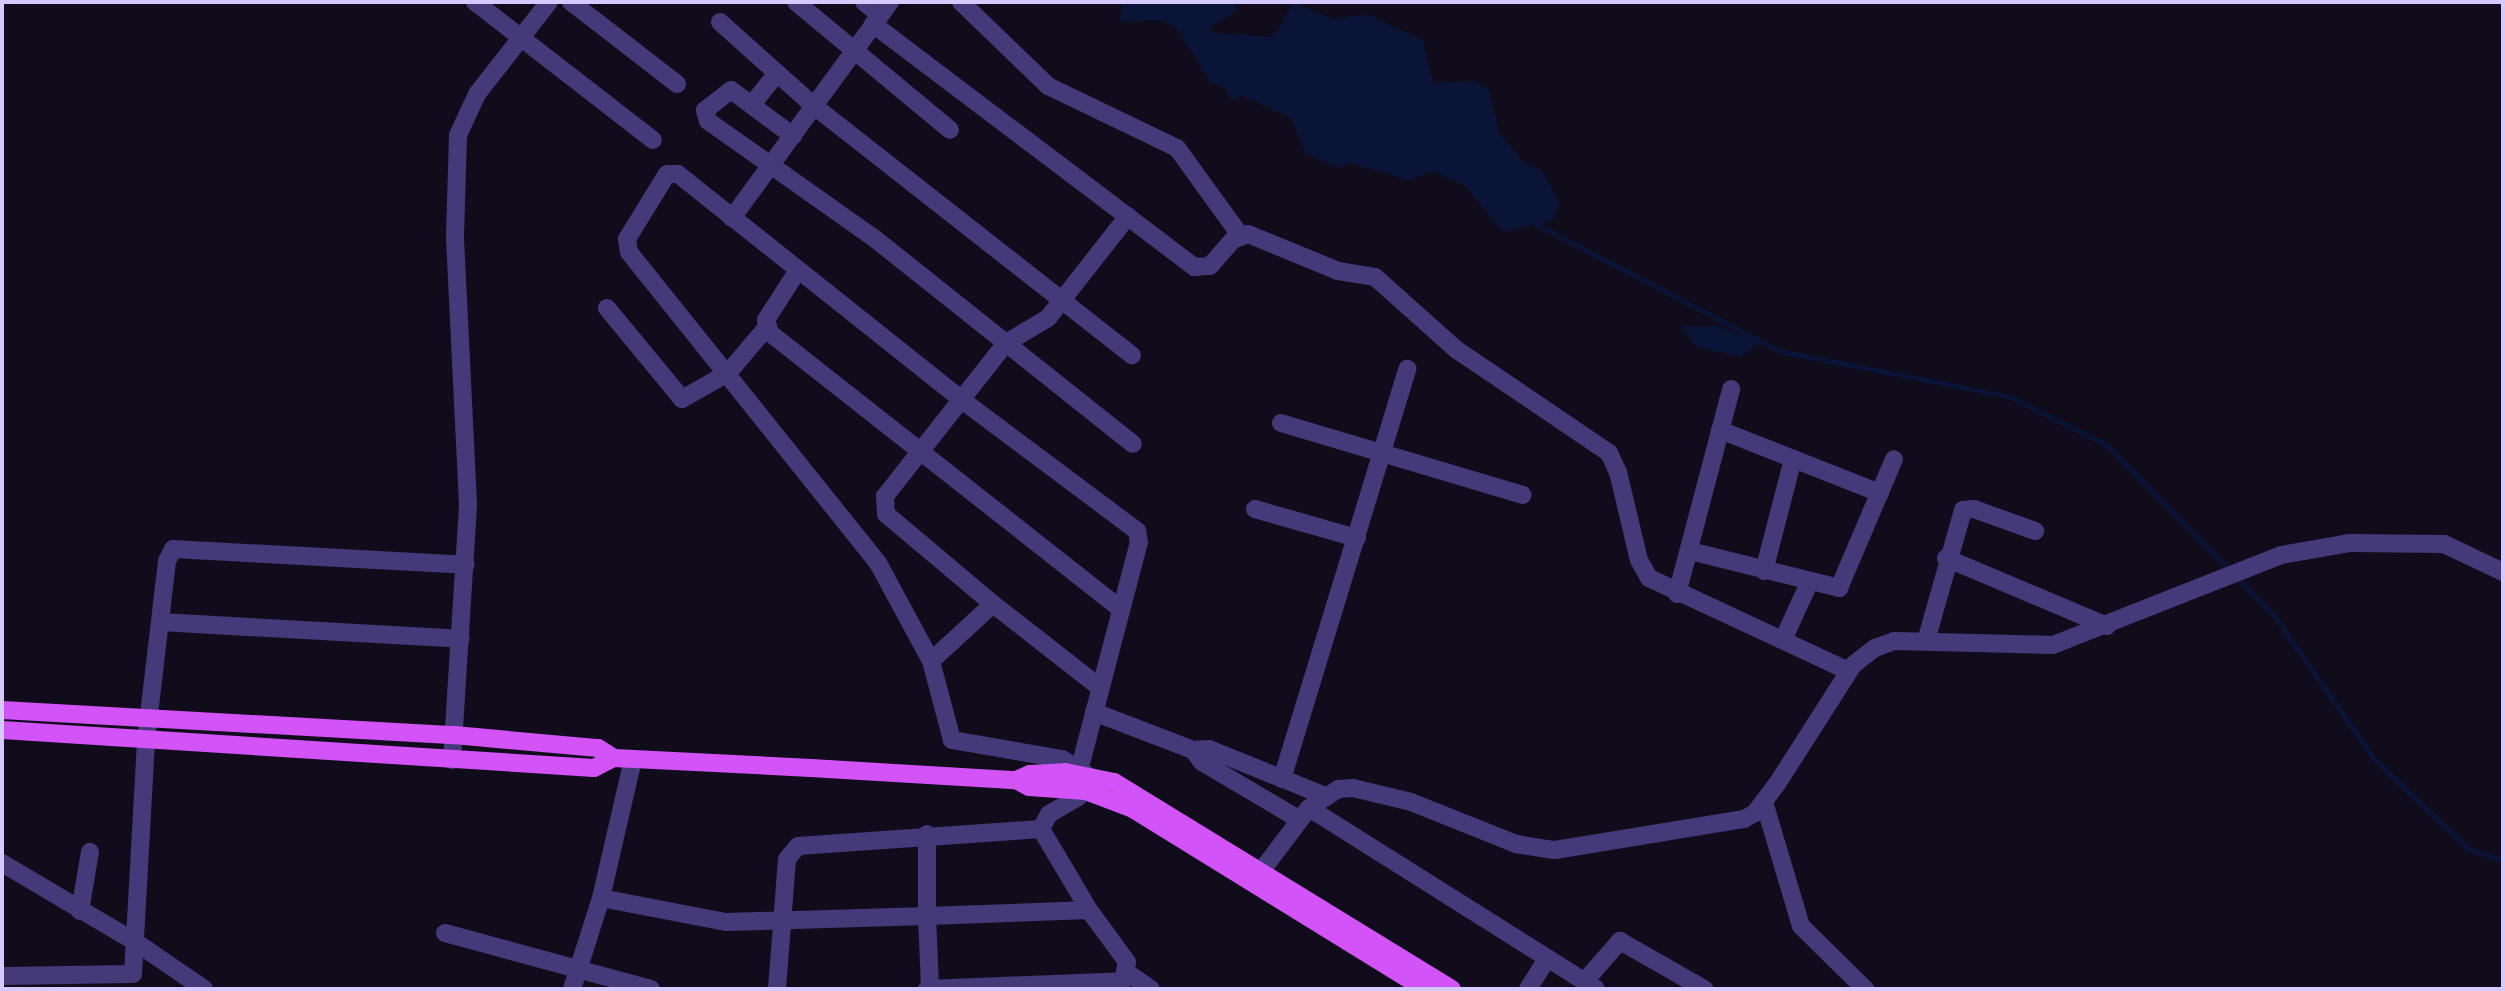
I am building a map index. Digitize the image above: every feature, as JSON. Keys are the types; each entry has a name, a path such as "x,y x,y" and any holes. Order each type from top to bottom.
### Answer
{"main road":[{"path":"2,710 454,735 598,748 614,758 1016,780 1030,774 1083,777 1130,790 1424,989"},
{"path":"2,730 594,768 614,758"},
{"path":"1257,877 1452,989"}],"street":[{"path":"475,2 653,140"},
{"path":"452,760 466,565 455,236 460,125 520,38 549,2"},
{"path":"571,2 677,84"},
{"path":"796,2 950,130"},
{"path":"864,2 881,13 1128,216 1202,270 1240,235"},
{"path":"961,2 1048,86 1177,148 1240,235 1257,237 1338,271 1375,277 1457,350 1508,382 1542,412 1599,445 1615,462 1644,570 1677,594 1848,671"},
{"path":"732,219 881,13"},
{"path":"720,22 814,106 1132,355"},
{"path":"753,103 777,73"},
{"path":"793,136 738,92 724,92 709,103 704,115 773,163 1133,444"},
{"path":"1041,829 1049,814 1083,777 1098,687 1139,542 1137,530 962,400 671,172 663,179 626,245 878,563 931,662 952,740 1047,756 1083,777"},
{"path":"1098,687 886,514 884,496 1006,343 1041,325 1128,216"},
{"path":"607,308 682,399 728,373 766,328 766,320 798,270"},
{"path":"766,328 919,453 1119,608"},
{"path":"1282,779 1407,369"},
{"path":"1677,594 1731,389"},
{"path":"1281,423 1523,495"},
{"path":"1720,430 1880,493"},
{"path":"1764,571 1793,459"},
{"path":"1690,551 1833,589 1842,585 1894,459"},
{"path":"1926,641 1959,515 1968,508 2035,531"},
{"path":"1255,509 1357,538"},
{"path":"1257,877 1304,814 1323,795 1353,788 1411,802 1517,844 1555,850 1730,824 1755,813 1764,802 1848,671 1875,648 1894,641 2042,646 2070,641 2281,555 2349,543 2432,543 2457,547 2503,572"},
{"path":"2,976 133,981 146,740 167,562 173,549 466,565"},
{"path":"1946,558 2107,626"},
{"path":"1783,640 1809,583"},
{"path":"931,662 993,604"},
{"path":"160,622 461,639"},
{"path":"1094,712 1193,750 1209,749 1323,795"},
{"path":"1193,750 1202,762 1304,814 1590,985 1620,941 1704,989"},
{"path":"572,989 601,898 633,759"},
{"path":"1764,802 1801,926 1865,989"},
{"path":"777,989 787,859 798,846 926,834 1041,829"},
{"path":"1041,829 1089,910 1128,962 1128,973"},
{"path":"926,834 928,989 1116,982 1128,973"},
{"path":"80,911 90,852"},
{"path":"2,863 134,942 204,989"},
{"path":"601,898 711,920 781,923 1089,910"},
{"path":"445,933 651,989"},
{"path":"1528,989 1547,959"},
{"path":"1128,973 1151,989"}],"water":[{"path":"1122,2 1233,2 1237,10 1210,28 1212,33 1273,37 1294,2 1335,20 1366,14 1423,40 1433,83 1473,81 1489,89 1499,132 1524,163 1541,170 1560,203 1553,220 1503,232 1465,186 1433,171 1409,180 1349,163 1337,168 1305,153 1291,118 1242,96 1230,101 1226,89 1210,82 1176,27 1159,20 1120,22"},
{"path":"1681,326 1715,326 1761,342 1740,357 1696,347"}],"waterway":[{"path":"1532,222 1780,351 2008,396 2108,446 2229,569"},
{"path":"2237,578 2274,615 2375,760 2469,849 2503,860"}]}
